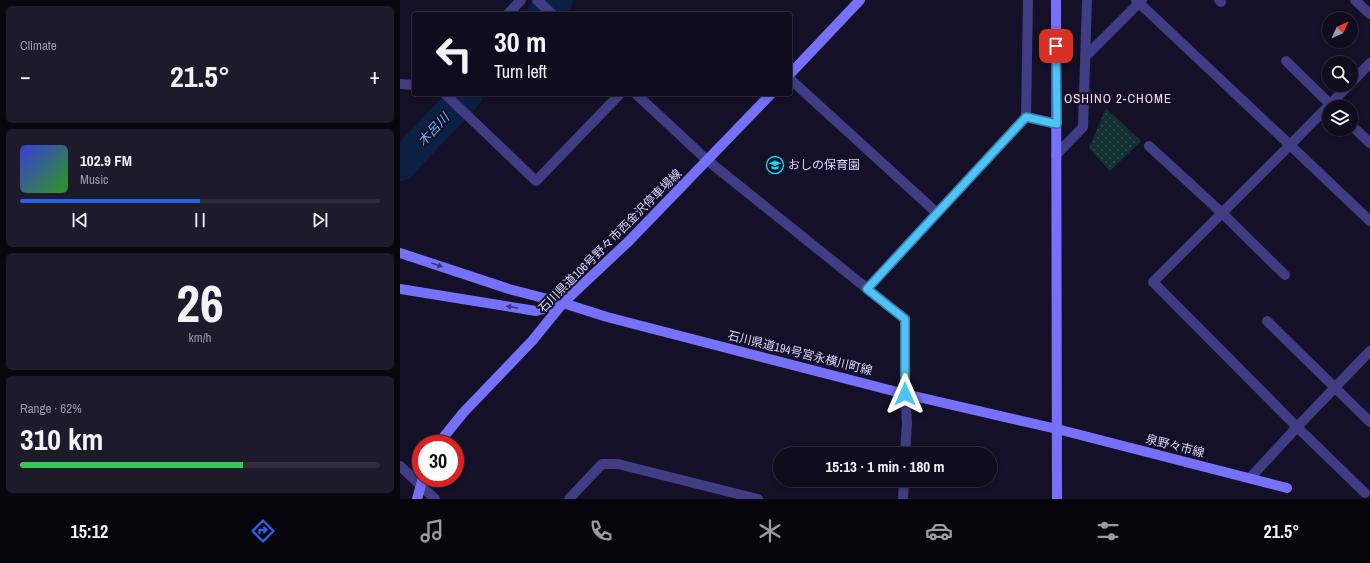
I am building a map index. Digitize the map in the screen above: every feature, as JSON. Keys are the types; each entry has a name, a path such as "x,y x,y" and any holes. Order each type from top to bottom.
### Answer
{"main road":[{"path":"792,72 860,0"},
{"path":"1056,0 1057,499"},
{"name":"石川県道106号野々市西金沢停車場線","path":"445,435 463,413 532,341 564,303 629,241 769,96"},
{"name":"石川県道194号宮永横川町線","path":"400,253 509,289 564,303 606,317 905,394 1057,429"},
{"path":"400,289 536,311 564,303"},
{"name":"泉野々市線","path":"1057,429 1286,488"},
{"path":"417,499 421,487"}],"street":[{"path":"510,12 521,0"},
{"path":"537,0 550,12"},
{"path":"867,289 1026,117 1028,0"},
{"path":"1056,155 1083,127 1087,0"},
{"path":"1356,0 1370,14"},
{"path":"1085,57 1139,1 1370,221"},
{"path":"1286,61 1326,100"},
{"path":"1358,76 1370,63"},
{"path":"792,81 936,213"},
{"path":"400,84 412,85"},
{"path":"1337,100 1343,92"},
{"path":"447,96 536,181 618,96"},
{"path":"638,96 707,160 905,319 905,394 907,423 905,447"},
{"path":"1322,115 1290,145 1153,282 1365,493"},
{"path":"1026,117 1057,124"},
{"path":"1358,132 1370,143"},
{"path":"1149,146 1222,213 1285,275"},
{"path":"1267,321 1370,422"},
{"path":"1250,478 1370,351"},
{"path":"569,499 602,464 618,464 758,499"},
{"path":"400,466 412,475"},
{"path":"426,487 435,499"},
{"path":"903,499 904,487"}],"green space":[{"path":"1106,108 1141,141 1110,171 1089,148"}],"waterway":[{"name":"木呂川","path":"545,12 557,0"},
{"name":"木呂川","path":"400,165 465,96"}],"place":[{"name":"おしの保育園","path":"775,165"}],"district":[{"name":"OSHINO 2-CHOME","path":"1118,98"}],"route":[{"path":"905,394 905,319 867,289 1026,117 1057,124 1056,46"}]}
